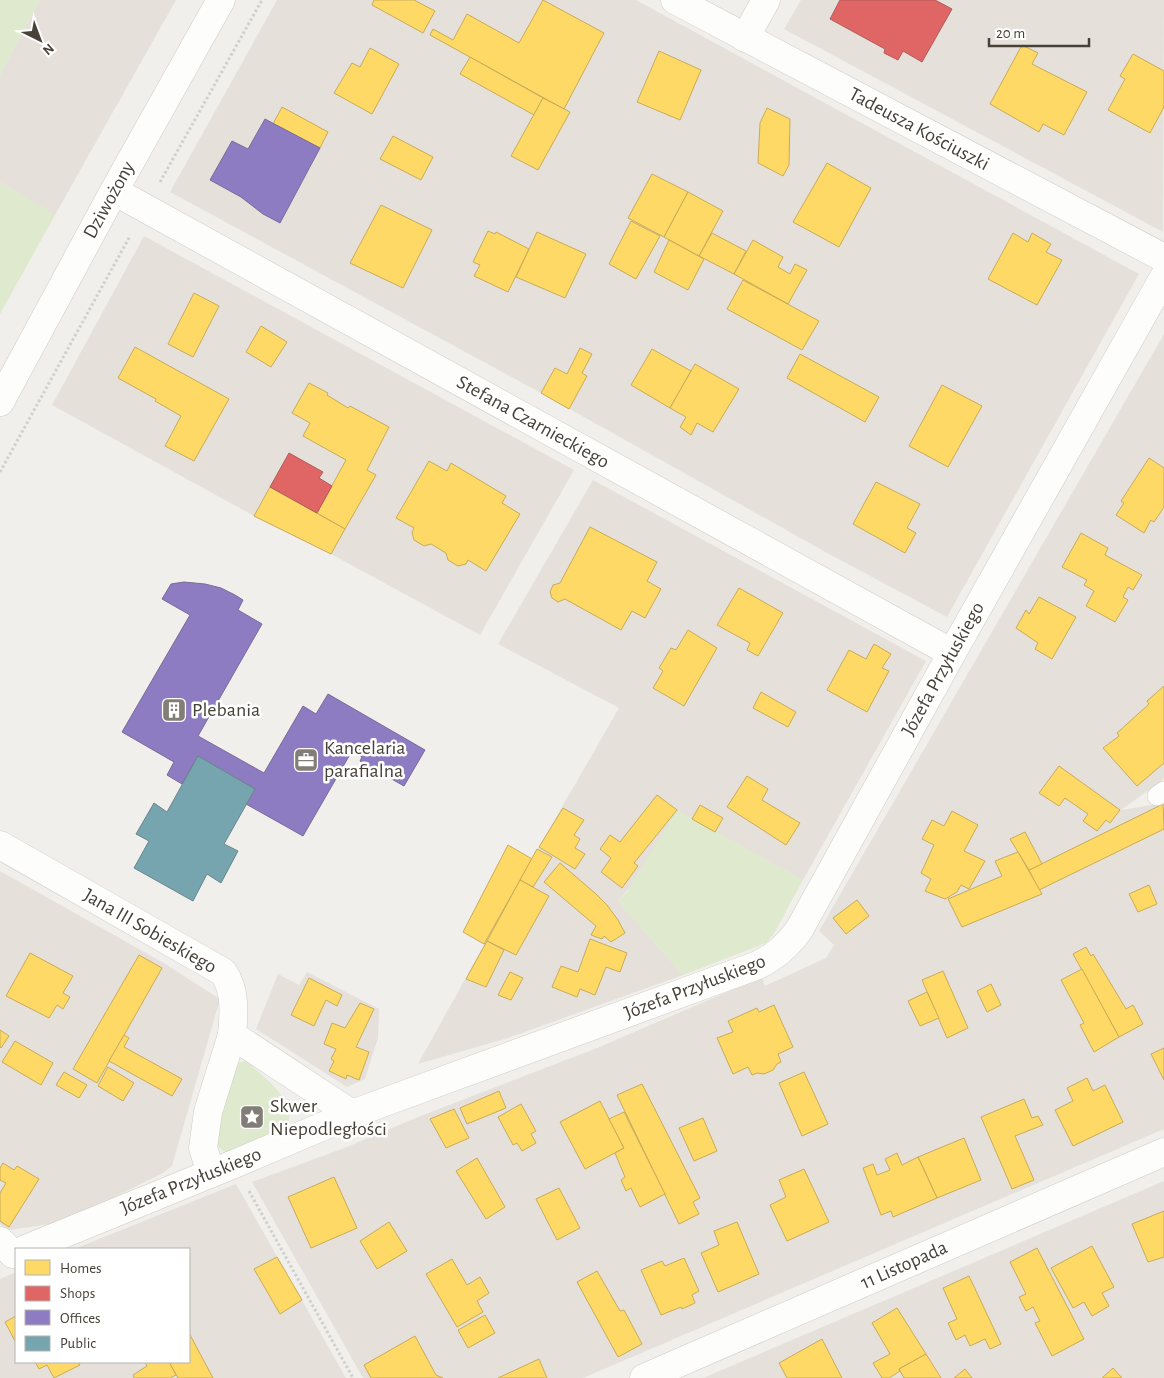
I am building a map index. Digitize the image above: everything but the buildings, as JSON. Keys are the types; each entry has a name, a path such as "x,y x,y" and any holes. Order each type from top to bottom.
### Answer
{"street":[{"name":"Dziwożony","path":"0,402 114,191 221,0"},
{"name":"Tadeusza Kościuszki","path":"675,0 1164,258"},
{"path":"745,38 766,0"},
{"name":"Stefana Czarnieckiego","path":"114,191 952,653"},
{"name":"Józefa Przyłuskiego","path":"21,1248 222,1169 352,1114 758,965 774,956 786,946 799,930 952,653 1164,277"},
{"name":"Jana III Sobieskiego","path":"0,845 224,972 230,981 234,1011 232,1036 208,1112 203,1148 222,1169"},
{"path":"232,1036 352,1114"},
{"name":"11 Listopada","path":"644,1378 1164,1152"}],"path":[{"path":"222,1169 353,1378"}],"shaded area":[{"path":"40,0 176,0 55,215 0,182 0,75"},
{"path":"277,0 636,0 1139,274 947,617 829,554 541,393 170,192"},
{"path":"801,0 1164,0 1163,232 784,29"},
{"path":"144,236 574,470 480,635 331,554 254,516 52,405"},
{"path":"1164,334 1164,779 1121,810 1164,803 1164,1129 583,1378 363,1378 252,1182 347,1147 418,1117 597,1048 762,977 765,986 826,958 834,945 819,931"},
{"path":"593,480 926,661 803,880 692,819 618,901 683,975 508,1038 418,1064 520,880 619,708 498,644"},
{"path":"0,871 162,962 220,999 172,1166 163,1173 64,1222 9,1230 0,1224"},
{"path":"307,972 379,1009 378,1038 365,1079 347,1087 256,1029 278,974 299,985"},
{"path":"1164,1181 1164,1378 703,1378 928,1282"},
{"path":"236,1184 346,1378 0,1378 0,1279 15,1272 15,1363 190,1363 190,1248 76,1248"}],"green space":[{"path":"0,0 40,0 0,75"},
{"path":"0,182 55,215 0,314"},
{"path":"677,810 803,880 773,935 766,943 683,975 618,901 627,892"},
{"path":"246,1061 283,1098 288,1108 287,1127 232,1153 225,1152 216,1145 214,1130 236,1067 238,1063"}],"place":[{"name":"Plebania","path":"174,710"},
{"name":"Kancelaria parafialna","path":"306,760"},
{"name":"Skwer Niepodległości","path":"252,1117"}]}
